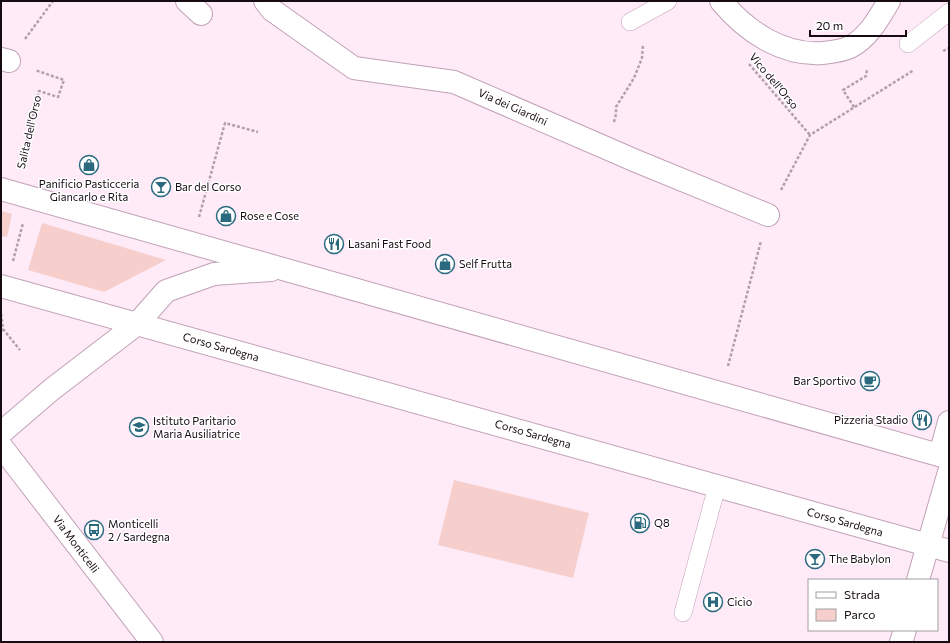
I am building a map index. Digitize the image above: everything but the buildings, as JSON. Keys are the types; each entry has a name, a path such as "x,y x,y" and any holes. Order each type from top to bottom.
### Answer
{"main road":[{"name":"Via dei Giardini","path":"265,1 272,10 354,68 454,82 636,161 768,215"},
{"path":"721,1 736,17 766,39 782,47 798,52 816,53 832,52 850,46 865,35 877,21 889,1"},
{"path":"1,189 286,269 946,462"},
{"path":"1,433 50,390 137,324 166,291 214,274 286,269"},
{"name":"Corso Sardegna","path":"1,286 949,551"},
{"path":"918,579 928,545 946,462 949,422"},
{"name":"Via Monticelli","path":"1,446 148,641"},
{"path":"901,642 905,631"}],"lane":[{"path":"636,19 668,1"},
{"path":"908,44 949,12"},
{"path":"683,613 717,486"}],"path":[{"name":"Salita dell'Orso","path":"20,170 39,91 58,97 64,80 5,60 53,1"},
{"path":"613,124 616,114 616,107 634,78 642,58 636,19"},
{"path":"942,52 949,48"},
{"name":"Vico dell'Orso","path":"747,61 810,135"},
{"path":"854,107 915,69"},
{"path":"198,220 225,123 258,132"},
{"path":"11,265 25,218"},
{"path":"1,311 2,330 20,350"}],"green space":[{"path":"1,211 12,214 7,237 1,236"},
{"path":"42,223 166,260 104,292 28,270"},
{"path":"454,480 589,513 573,578 438,545"}],"place":[{"name":"Panificio Pasticceria Giancarlo e Rita","path":"89,165"},
{"name":"Bar del Corso","path":"161,187"},
{"name":"Rose e Cose","path":"226,216"},
{"name":"Lasani Fast Food","path":"334,244"},
{"name":"Self Frutta","path":"445,264"},
{"name":"Bar Sportivo","path":"870,381"},
{"name":"Pizzeria Stadio","path":"922,420"},
{"name":"Istituto Paritario Maria Ausiliatrice","path":"139,427"},
{"name":"Q8","path":"640,523"},
{"name":"Monticelli 2 / Sardegna","path":"94,530"},
{"name":"The Babylon","path":"815,559"},
{"name":"Cicìo","path":"713,602"}]}
